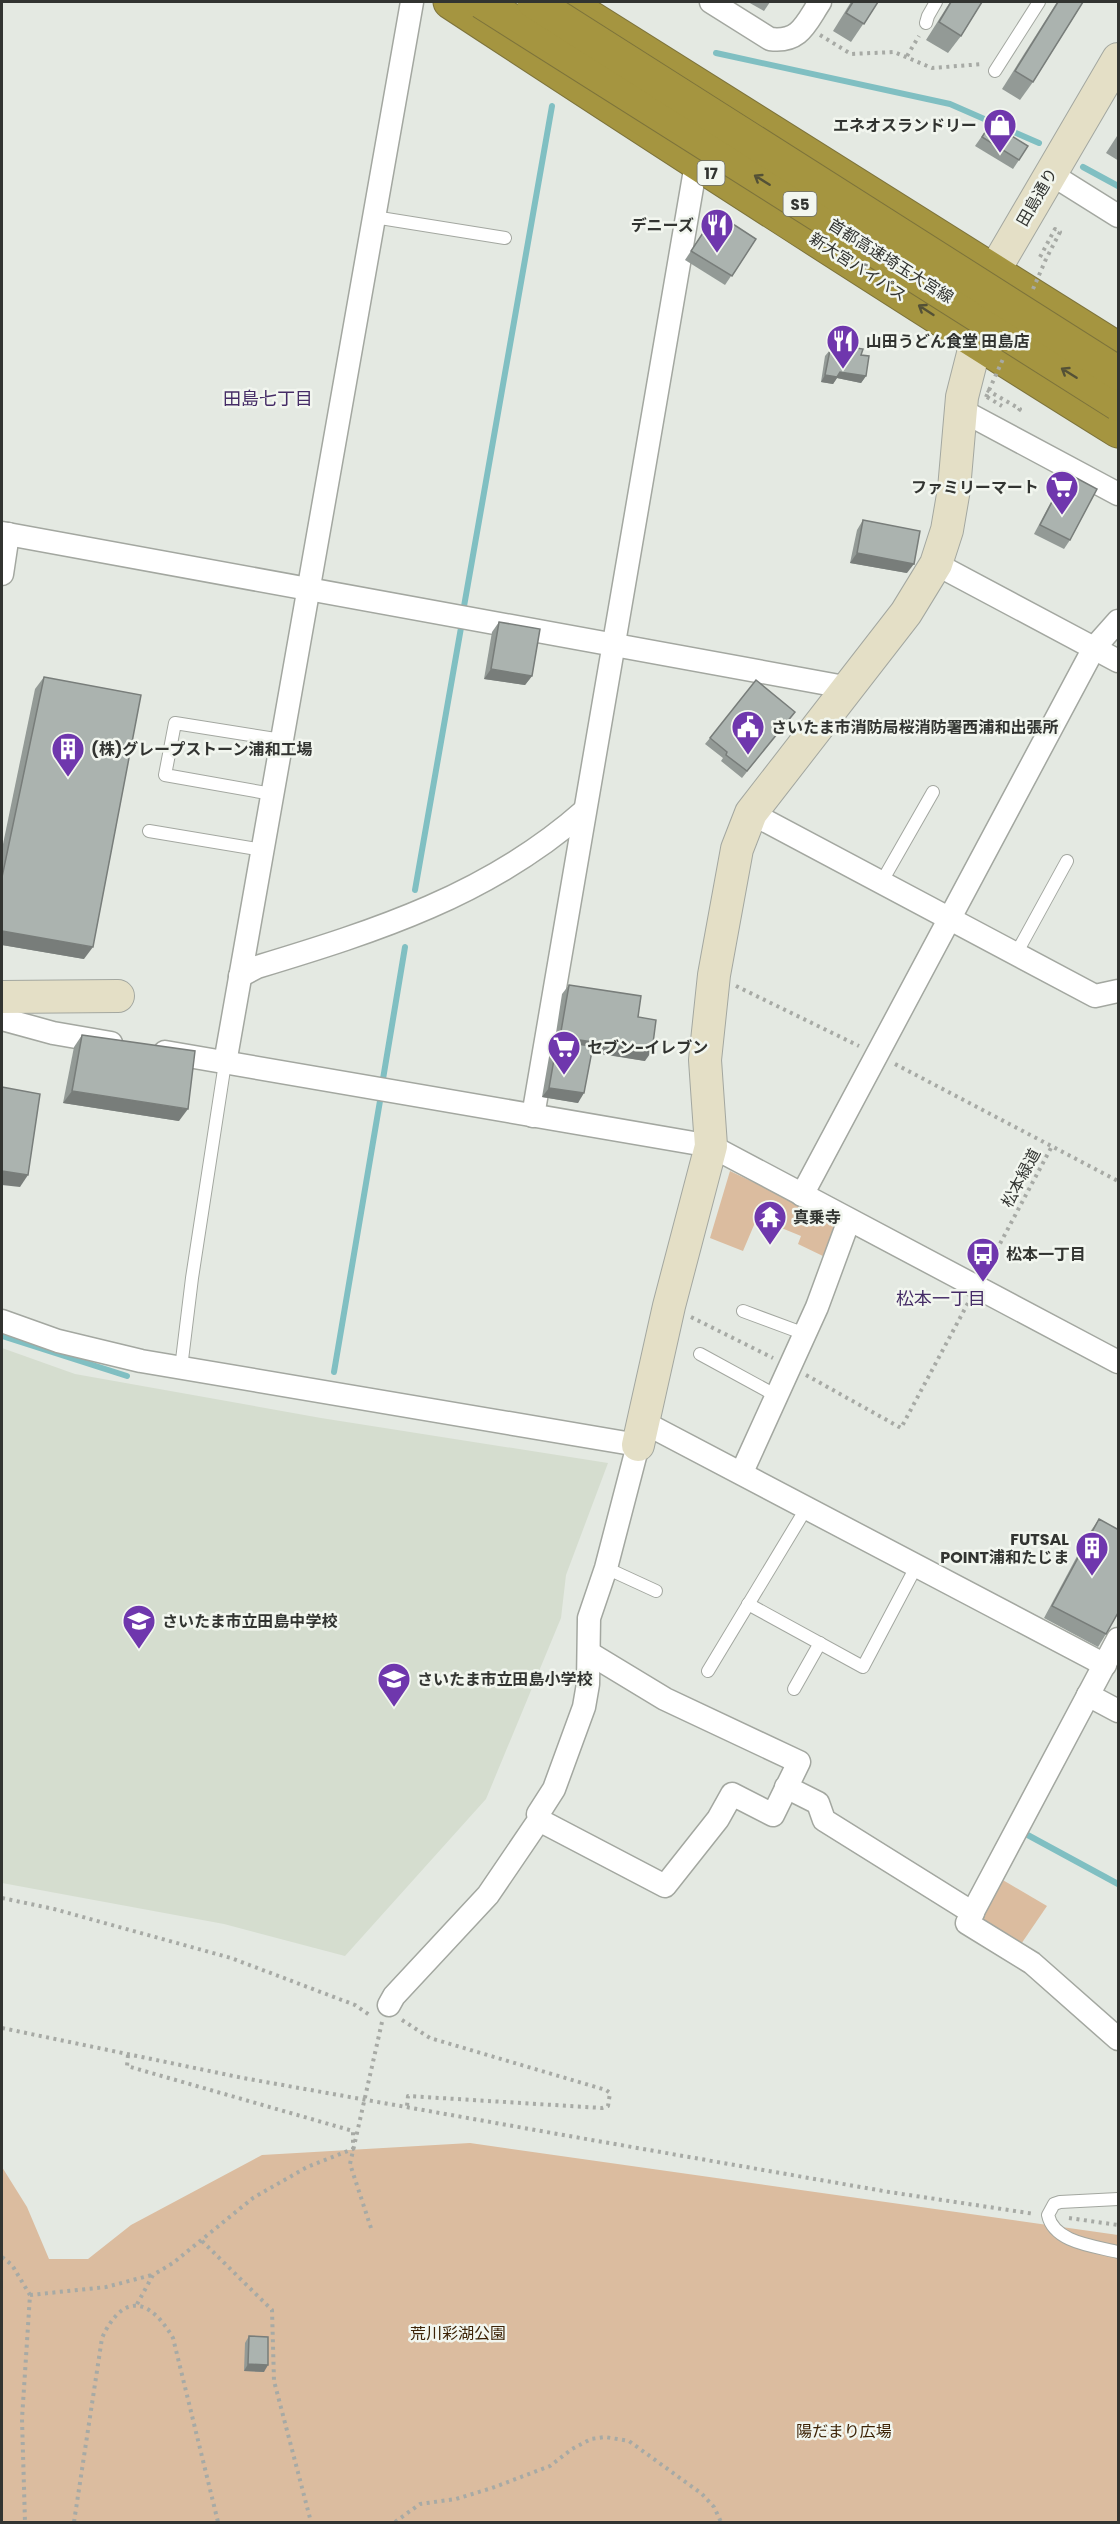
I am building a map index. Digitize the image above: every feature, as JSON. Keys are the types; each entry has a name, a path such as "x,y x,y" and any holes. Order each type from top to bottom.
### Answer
{"highway":[{"name":"新大宮バイパス","path":"450,2 696,164 1119,431"},
{"name":"首都高速埼玉大宮線","path":"482,2 1119,404"},
{"name":"首都高速埼玉大宮線","path":"534,2 1119,373"},
{"path":"566,2 1119,349"}],"street":[{"path":"225,1063 374,217 408,2"},
{"path":"719,4 770,39 790,39 804,25 820,2"},
{"name":"田島通り","path":"641,1433 669,1306 711,1146 705,1060 714,975 737,849 751,813 906,613 936,564 947,530 974,403 975,342 994,271 1119,59"},
{"path":"533,1116 696,164"},
{"path":"1051,174 1119,216"},
{"path":"974,403 1119,494"},
{"path":"2,574 5,534 850,688"},
{"path":"936,564 1119,661"},
{"path":"801,1194 1094,648 1119,621"},
{"path":"240,976 257,967 373,931 421,912 492,878 553,838 584,812"},
{"path":"751,813 1095,996 1119,991"},
{"path":"2,997 118,996"},
{"path":"2,1019 53,1033 711,1146 1119,1362"},
{"path":"742,1472 805,1334 849,1220"},
{"path":"2,1321 58,1341 141,1361 641,1433 742,1472 1105,1665"},
{"path":"389,2005 394,1996 488,1896 539,1820 538,1814 554,1789 584,1707 589,1653 589,1618 606,1568 641,1433"},
{"path":"1119,1639 967,1923 1032,1963 1119,2039"},
{"path":"539,1820 665,1886 718,1820 732,1794 773,1815 799,1762 664,1700 589,1653"},
{"path":"1088,1695 1119,1711"},
{"path":"786,1787 818,1803 824,1820 973,1912"}],"lane":[{"path":"926,23 936,2"},
{"path":"995,70 1039,2"},
{"path":"374,217 505,238"},
{"path":"272,794 165,775 175,723 282,740"},
{"path":"881,883 933,792"},
{"path":"149,831 263,850"},
{"path":"1016,954 1068,861"},
{"path":"181,1368 192,1278 225,1063"},
{"path":"743,1311 805,1334"},
{"path":"700,1354 777,1396"},
{"path":"708,1671 807,1507"},
{"path":"748,1604 863,1667 917,1565"},
{"path":"606,1568 656,1591"},
{"path":"794,1689 820,1643"},
{"path":"1119,2199 1060,2202 1050,2209 1048,2215 1050,2226 1064,2237 1119,2252"}],"path":[{"path":"907,56 926,23"},
{"path":"804,25 851,54 894,52 932,68 977,63 995,70"},
{"path":"1040,257 1054,229 1060,232 1046,259"},
{"path":"974,403 1017,415 1020,409 994,393"},
{"name":"松本緑道","path":"976,1287 1052,1146 1119,1181"},
{"path":"669,1306 790,1366 901,1428 976,1287"},
{"path":"2,1898 54,1909 231,1958 355,2005 382,2023 350,2164 371,2228"},
{"path":"389,2005 393,2015 429,2038 610,2093 608,2106 602,2108 408,2096 407,2106"},
{"path":"2,2028 128,2055 889,2193 1119,2225"},
{"path":"128,2055 127,2066 353,2131 353,2149"},
{"path":"30,2295 106,2287 153,2275 174,2263 227,2217 280,2181 307,2167 353,2149"},
{"path":"202,2241 272,2310 274,2381 310,2523"},
{"path":"2,2257 12,2265 30,2295 22,2419 25,2523"},
{"path":"136,2306 153,2275"},
{"path":"74,2523 102,2338 107,2326 116,2315 136,2306 148,2308 157,2315 173,2338 218,2523"},
{"path":"395,2523 420,2504 456,2499 501,2484 550,2466 572,2449 591,2439 605,2437 629,2441 693,2487 714,2507 721,2523"}],"shaded area":[{"path":"2,1348 75,1374 321,1418 608,1463 566,1575 561,1618 486,1799 345,1956 224,1924 2,1883"}],"green space":[{"path":"730,1171 830,1219 838,1226 825,1257 798,1244 801,1236 757,1218 743,1251 710,1238"},
{"path":"996,1876 1047,1906 1017,1950 971,1922"},
{"name":"荒川彩湖公園","path":"470,2143 1118,2235 1118,2522 2,2522 2,2167 27,2207 49,2259 88,2259 131,2225 262,2155"}],"building":[{"path":"853,2 878,2 864,24 846,13"},
{"path":"951,2 982,2 961,36 939,22"},
{"path":"1058,2 1083,2 1033,82 1015,71"},
{"path":"991,123 1028,146 1019,160 982,137"},
{"name":"デニーズ","path":"716,213 756,239 732,276 691,251"},
{"name":"山田うどん食堂 田島店","path":"850,347 863,349 861,355 869,356 866,376 840,372 837,377 825,375 830,350 849,353"},
{"name":"ファミリーマート","path":"1067,473 1097,489 1070,540 1040,525"},
{"path":"863,520 920,531 914,564 857,553"},
{"path":"499,622 540,629 532,676 491,669"},
{"name":"(株)グレープストーン浦和工場","path":"44,677 141,695 93,947 2,931 2,877"},
{"path":"756,680 795,712 747,771 726,755 727,752 710,738"},
{"path":"569,985 641,996 638,1017 656,1020 652,1051 560,1037"},
{"path":"82,1035 195,1051 188,1109 72,1091"},
{"name":"セブン-イレブン","path":"557,1042 593,1046 584,1093 549,1088"},
{"path":"2,1087 40,1094 28,1175 2,1171"},
{"name":"FUTSAL POINT浦和たじま","path":"1099,1519 1119,1530 1119,1611 1106,1634 1052,1606"},
{"path":"249,2336 268,2337 268,2365 248,2364"}],"waterway":[{"path":"716,53 950,104 1039,143"},
{"path":"463,612 552,106"},
{"path":"1083,167 1118,186"},
{"path":"415,890 462,622"},
{"path":"382,1085 405,947"},
{"path":"334,1372 381,1095"},
{"path":"2,1336 127,1376"},
{"path":"1024,1833 1118,1884"}],"place":[{"name":"エネオスランドリー","path":"1000,154"},
{"name":"デニーズ","path":"717,254"},
{"name":"山田うどん食堂 田島店","path":"843,370"},
{"name":"ファミリーマート","path":"1062,516"},
{"name":"さいたま市消防局桜消防署西浦和出張所","path":"748,756"},
{"name":"(株)グレープストーン浦和工場","path":"68,778"},
{"name":"セブン-イレブン","path":"564,1076"},
{"name":"真乗寺","path":"770,1246"},
{"name":"松本一丁目","path":"983,1283"},
{"name":"FUTSAL POINT浦和たじま","path":"1092,1577"},
{"name":"さいたま市立田島中学校","path":"139,1650"},
{"name":"さいたま市立田島小学校","path":"394,1708"}],"district":[{"name":"田島七丁目","path":"268,398"},
{"name":"松本一丁目","path":"941,1298"}],"park label":[{"name":"陽だまり広場","path":"844,2431"}]}
